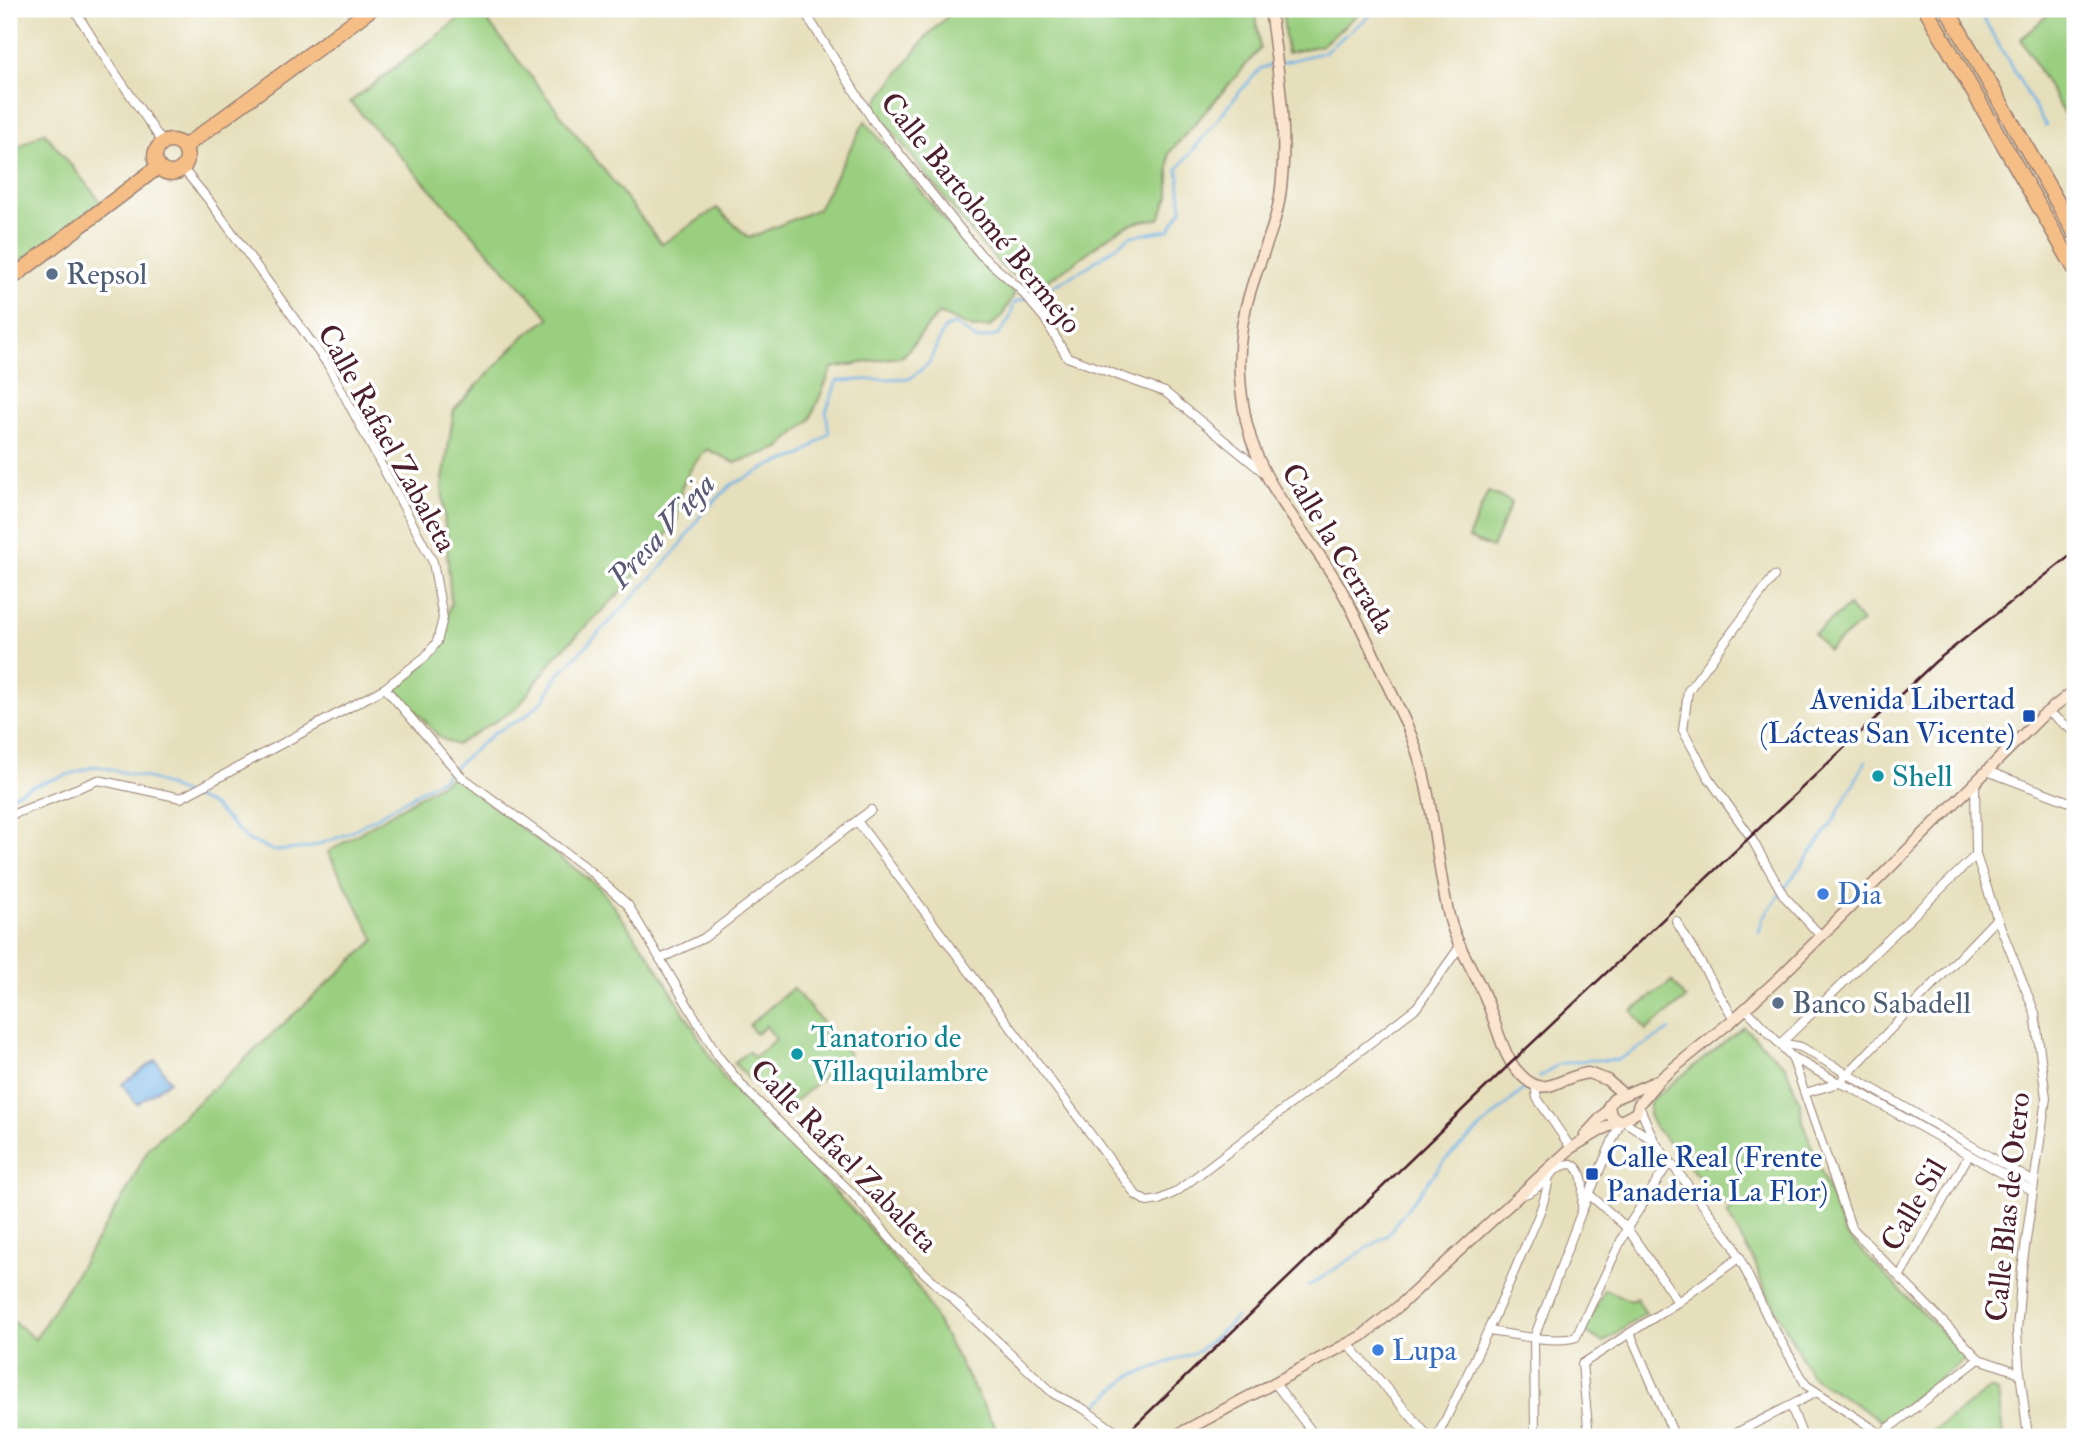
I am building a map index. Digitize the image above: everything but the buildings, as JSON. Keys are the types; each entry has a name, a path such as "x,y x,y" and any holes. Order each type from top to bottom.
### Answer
{"highway":[{"path":"184,147 371,9"},
{"path":"1926,9 2075,269"},
{"path":"1947,9 2075,233"},
{"path":"170,141 184,147 188,159 183,169 173,174 165,173 158,167 155,156 163,143 170,141"},
{"path":"9,280 158,167"}],"main road":[{"name":"Calle la Cerrada","path":"1270,9 1284,131 1280,199 1244,312 1240,347 1244,411 1253,449 1263,472 1335,580 1412,738 1428,796 1437,865 1450,921 1485,996 1511,1063 1527,1082 1535,1085"},
{"path":"1575,1145 1636,1113 1639,1105 1659,1080 1746,1009 2047,711 2075,690"},
{"path":"1535,1085 1548,1087 1580,1074 1596,1074 1634,1096 1639,1105"},
{"path":"1596,1074 1607,1090 1611,1116 1621,1121"},
{"path":"1173,1437 1348,1345 1399,1306 1519,1195 1553,1170 1610,1105 1625,1093 1659,1080"}],"street":[{"path":"74,9 163,143"},
{"name":"Calle Bartolomé Bermejo","path":"803,9 874,122 981,255 1027,298 1045,319 1068,357 1165,392 1263,472"},
{"name":"Calle Rafael Zabaleta","path":"183,169 208,199 328,365 433,562 443,618 437,642 425,657 385,688 454,767 590,872 628,905 718,1056 746,1090 851,1192 901,1251 1054,1394 1084,1409 1123,1437"},
{"path":"1774,576 1688,691 1683,730 1708,776 1750,836 1782,892 1821,936"},
{"path":"9,816 98,780 181,798 385,688"},
{"path":"2047,711 2075,732"},
{"path":"1987,771 2075,804"},
{"name":"Calle Blas de Otero","path":"1975,783 1976,855 1997,918 2035,1013 2046,1098 2022,1269 2017,1330 2028,1437"},
{"path":"660,959 704,938 871,810"},
{"path":"857,821 1136,1195 1147,1202 1176,1192 1417,1007 1461,945"},
{"path":"1781,1043 1976,855"},
{"path":"1805,1093 1839,1083 1997,918"},
{"path":"1676,921 1734,1019"},
{"path":"1746,1009 1792,1057 1850,1227 1979,1359 2020,1373"},
{"path":"1781,1043 1801,1047 2033,1187"},
{"path":"1792,1057 1969,1155 2033,1187"},
{"name":"Calle la Cerrada","path":"1535,1085 1537,1098 1575,1145"},
{"path":"1639,1105 1654,1141 1727,1235 1798,1376 1815,1393 1882,1436 1979,1359"},
{"path":"1535,1437 1534,1338 1581,1213 1621,1121 1654,1141"},
{"name":"Calle Sil","path":"1899,1277 1969,1155"},
{"path":"1489,1331 1534,1338 1569,1340 1576,1337 1628,1228 1670,1161"},
{"path":"1437,1437 1489,1331 1536,1220 1553,1170 1566,1164 1578,1167 1583,1188 1581,1213"},
{"path":"1590,1195 1628,1228 1678,1302"},
{"path":"1588,1437 1581,1364 1678,1302 1740,1257"},
{"path":"1630,1333 1675,1437"},
{"path":"1348,1345 1429,1437"},
{"path":"1274,1382 1316,1437"},
{"path":"1728,1437 1815,1393"},
{"path":"1791,1406 1804,1437"}],"green space":[{"path":"472,9 478,9 662,244 717,208 749,238 818,209 865,121 970,252 1015,293 1002,316 990,327 973,328 939,313 903,356 832,368 810,420 779,448 735,463 707,449 693,465 682,486 677,520 629,584 557,655 517,708 456,745 440,738 396,689 438,652 451,602 442,487 454,410 525,335 550,318 350,102"},
{"path":"955,9 1255,9 1260,49 1169,153 1169,196 1159,219 1145,220 1121,229 1032,290 1000,265 873,107 928,35"},
{"path":"1282,9 1364,9 1322,45 1287,53"},
{"path":"2054,9 2075,11 2075,133 2021,39"},
{"path":"44,132 101,202 9,270 9,153"},
{"path":"1488,492 1512,502 1492,548 1468,538"},
{"path":"1849,606 1862,622 1828,650 1814,634"},
{"path":"453,776 599,887 650,956 723,1077 768,1128 779,1135 864,1222 920,1290 996,1429 985,1437 9,1437 9,1318 35,1339 127,1191 149,1147 375,940 328,852"},
{"path":"1672,981 1686,999 1646,1030 1632,1011"},
{"path":"793,988 850,1055 781,1113 734,1063 748,1051 754,1057 776,1039 766,1026 756,1034 749,1025"},
{"path":"1744,1027 1786,1067 1800,1103 1804,1126 1845,1234 1967,1358 1882,1421 1811,1376 1727,1213 1734,1207 1722,1204 1655,1127 1649,1115 1650,1101"},
{"path":"1604,1289 1631,1301 1636,1298 1646,1313 1603,1343 1585,1331"},
{"path":"1989,1389 1998,1392 2003,1437 1925,1437"}],"water":[{"path":"156,1060 170,1081 137,1104 122,1084"}],"waterway":[{"name":"Presa Vieja","path":"1281,63 1324,52 1378,9"},
{"path":"1978,9 2046,126"},
{"name":"Presa Vieja","path":"191,796 213,806 248,840 274,851 309,848 345,835 442,778 495,732 523,718 543,701 558,675 659,570 701,515 731,485 774,464 802,455 829,433 826,412 837,381 911,378 929,363 944,329 955,324 977,340 999,335 1010,318 1014,303 1052,287 1087,267 1131,236 1169,230 1182,209 1178,169 1261,68 1275,64"},
{"path":"1759,932 1763,918 1831,825 1866,761"},
{"name":"Presa Vieja","path":"9,797 29,787 96,766 152,779 185,794"},
{"path":"1539,1078 1558,1064 1618,1060 1670,1030"},
{"path":"1309,1286 1386,1236 1444,1161 1524,1089"},
{"path":"1096,1406 1129,1377 1199,1351 1237,1317"},
{"path":"1006,1437 1028,1428"}],"railway":[{"path":"1123,1437 1511,1063 1936,661 2075,552"}],"place":[{"name":"Repsol","path":"52,274"},
{"name":"Avenida Libertad (Lácteas San Vicente)","path":"2029,716"},
{"name":"Shell","path":"1878,776"},
{"name":"Dia","path":"1823,894"},
{"name":"Banco Sabadell","path":"1778,1003"},
{"name":"Tanatorio de Villaquilambre","path":"797,1054"},
{"name":"Calle Real (Frente Panaderia La Flor)","path":"1592,1174"},
{"name":"Lupa","path":"1378,1350"}]}
